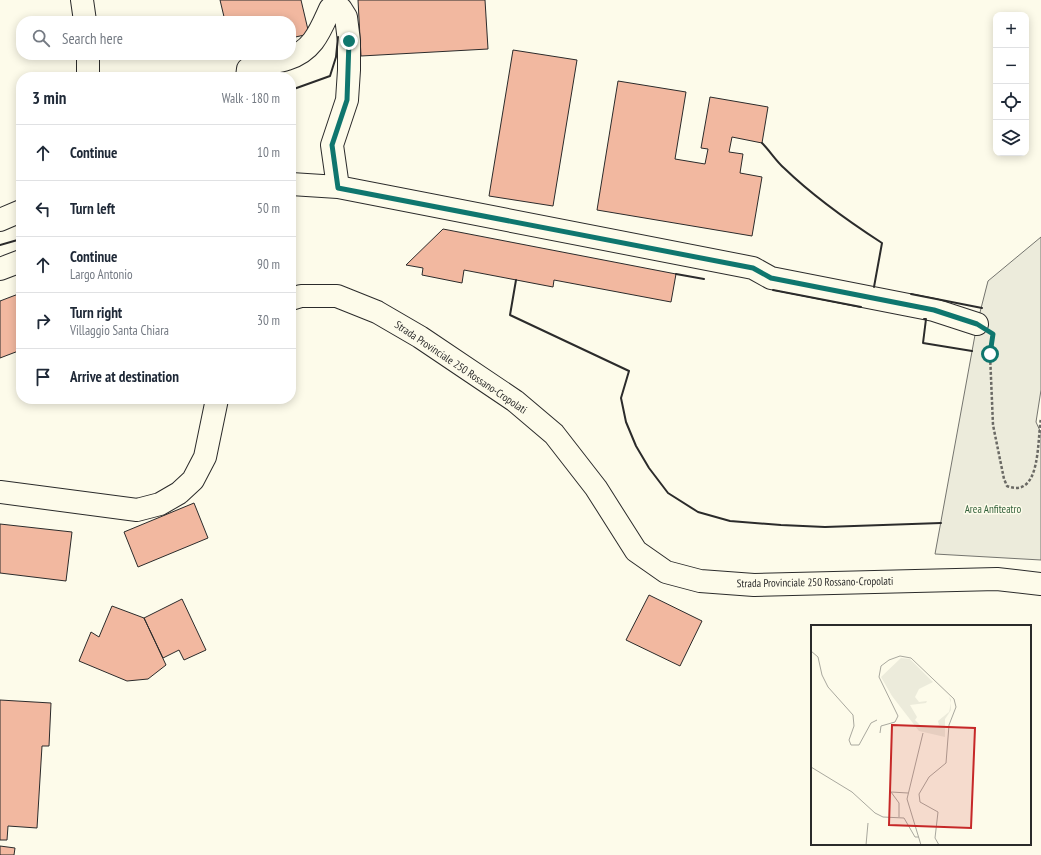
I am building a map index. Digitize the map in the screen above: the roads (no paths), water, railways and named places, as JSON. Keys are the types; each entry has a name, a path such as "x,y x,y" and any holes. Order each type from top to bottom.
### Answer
{"main road":[{"path":"82,0 84,16"},
{"path":"296,55 306,50 319,32 330,8 341,9 346,17 349,41 349,70 347,100 332,145 338,188"},
{"path":"88,60 88,72"},
{"path":"248,72 248,69 258,64 281,60"},
{"path":"296,184 338,188 753,268 771,278 934,310 977,324"},
{"path":"0,220 16,212"},
{"path":"0,269 16,263"},
{"name":"Strada Provinciale 250 Rossano-Cropolati","path":"296,298 301,296 337,296 377,312 420,337 515,401 554,434 596,488 636,551 666,572 700,581 754,585 997,579 1041,584"},
{"path":"0,492 137,510 160,504 179,493 193,480 205,457 217,404"}],"park label":[{"name":"Area Anfiteatro","path":"993,509"}]}
